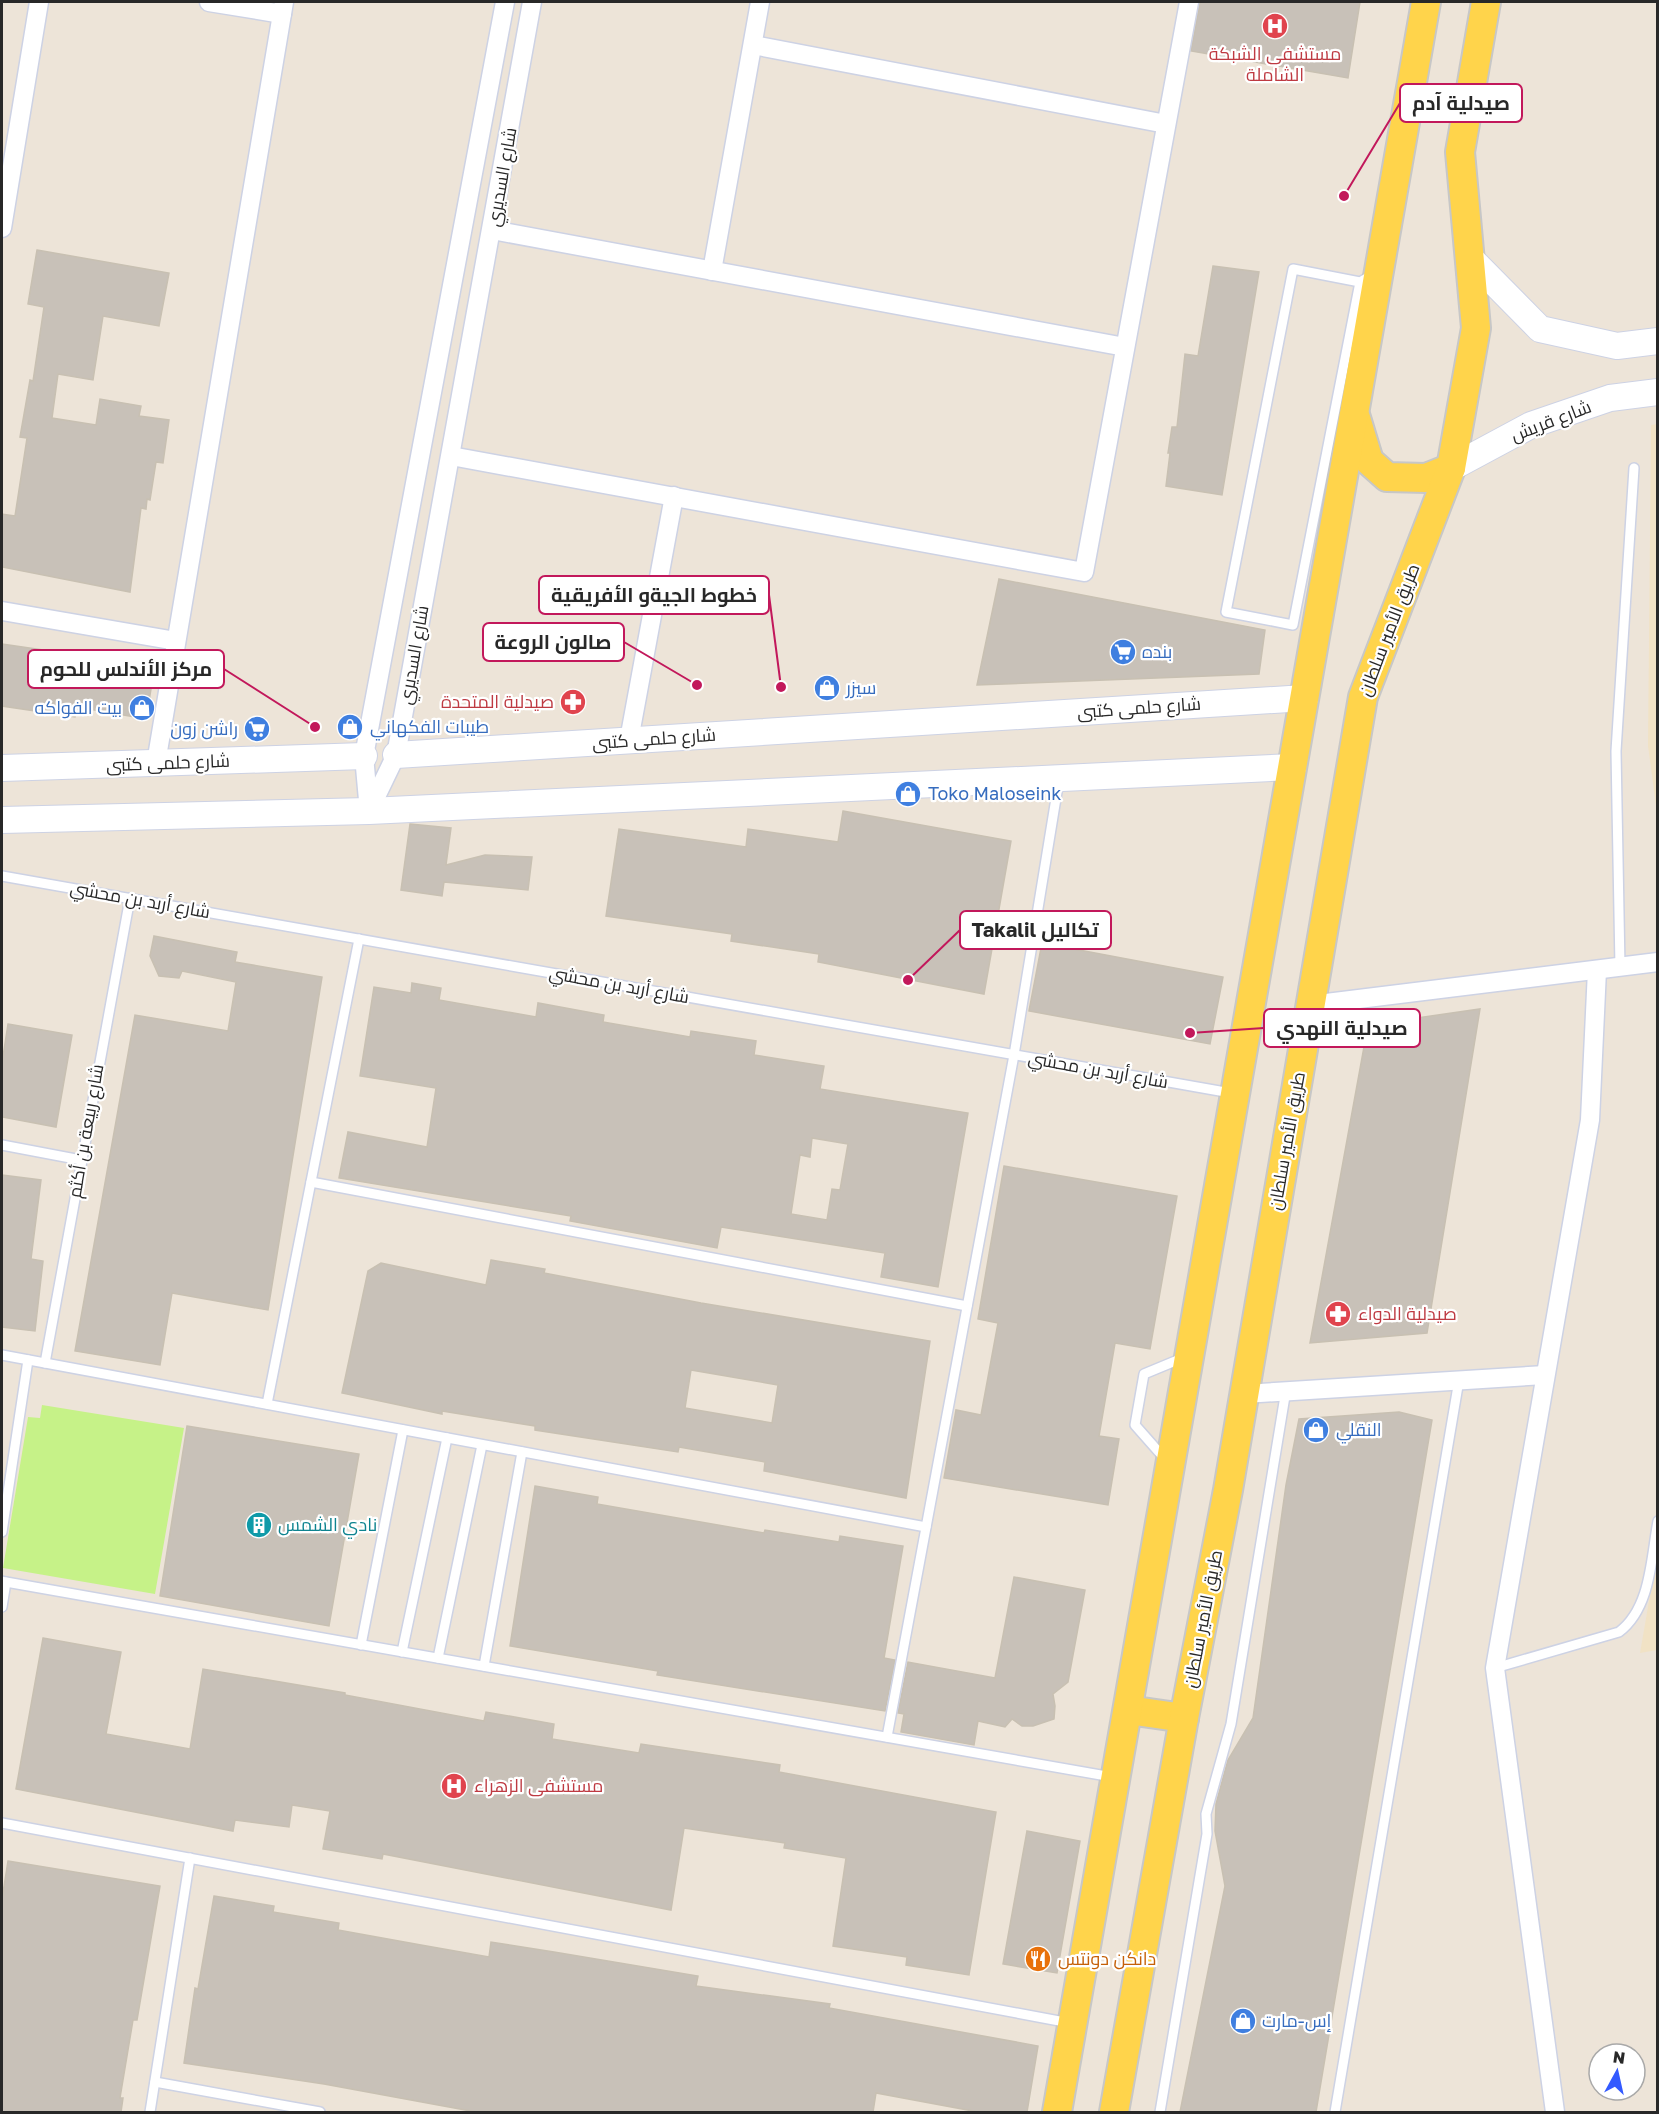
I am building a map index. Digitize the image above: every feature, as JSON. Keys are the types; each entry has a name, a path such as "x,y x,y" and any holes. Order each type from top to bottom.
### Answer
{"main road":[{"path":"1057,2112 1305,698 1306,621 1354,413 1370,276 1426,2"},
{"name":"طريق الأمير سلطان","path":"1114,2112 1244,1394 1363,697 1451,468 1476,328 1460,152 1486,2"},
{"path":"1354,413 1368,460 1387,477 1426,478 1451,468"},
{"path":"1128,1710 1184,1718"}],"street":[{"path":"2,228 39,2"},
{"path":"156,763 283,8 209,2"},
{"name":"شارع السديري","path":"369,812 364,756 505,2"},
{"name":"شارع السديري","path":"369,812 396,755 532,2"},
{"path":"712,271 760,2"},
{"path":"451,456 1084,572 1189,2"},
{"path":"753,45 1166,124"},
{"path":"492,230 1125,347"},
{"path":"1471,259 1540,329 1617,346 1658,341"},
{"name":"شارع قريش","path":"1451,468 1531,425 1610,398 1658,392"},
{"path":"629,740 674,496"},
{"path":"2,611 176,642"},
{"name":"شارع حلمى كتبى","path":"2,768 396,755 1305,698"},
{"path":"2,819 369,812 1293,767"},
{"path":"1310,1005 1658,962"},
{"path":"1555,2112 1496,1668 1590,1120 1597,970"},
{"path":"1244,1394 1545,1375"}],"lane":[{"path":"1293,269 1370,276 1306,621 1293,625 1226,612 1293,269"},
{"path":"1620,967 1616,751 1634,468"},
{"path":"887,1737 1014,1055 1059,779"},
{"name":"شارع أربد بن محشي","path":"2,876 1236,1094"},
{"name":"شارع ربيعة بن أكثم","path":"45,1363 130,898"},
{"path":"267,1404 359,939"},
{"path":"2,1145 81,1160"},
{"path":"311,1182 967,1306"},
{"path":"2,1355 926,1527"},
{"path":"1171,1466 1135,1425 1140,1394 1144,1374 1190,1355"},
{"path":"2,1532 28,1360"},
{"path":"1335,2112 1459,1380"},
{"path":"1160,2112 1207,1834 1206,1814 1231,1724 1286,1390"},
{"path":"361,1645 403,1430"},
{"path":"402,1652 447,1438"},
{"path":"438,1658 482,1445"},
{"path":"484,1666 522,1452"},
{"path":"1496,1668 1619,1632 1631,1623 1642,1603 1658,1521"},
{"path":"2,1607 4,1582 1116,1778"},
{"path":"2,1823 1073,2023"},
{"path":"150,2112 190,1858"},
{"path":"155,2082 320,2112"}],"shaded area":[{"path":"1658,424 1657,813 1648,746 1651,425"},
{"path":"1657,1555 1657,1650 1640,1653"}],"green space":[{"path":"42,1405 184,1428 155,1594 3,1568 28,1417 40,1418"}],"building":[{"name":"مستشفى الشبكة الشاملة","path":"1200,2 1360,2 1348,78 1191,51"},
{"path":"37,250 169,273 159,326 103,316 93,380 58,374 52,418 96,425 100,399 141,406 139,416 169,420 163,463 156,462 150,500 147,499 146,509 141,508 130,592 2,567 2,514 15,516 27,438 20,437 30,380 33,381 44,307 28,304"},
{"path":"1213,266 1259,272 1222,495 1166,486 1170,453 1168,453 1172,427 1177,427 1185,354 1198,356"},
{"name":"بنده","path":"999,579 1265,630 1259,674 977,685"},
{"path":"2,644 85,656 84,658 154,671 146,719 77,707 75,717 2,706"},
{"path":"843,811 1011,841 984,994 818,962 819,954 731,941 732,934 606,916 619,829 746,847 748,829 838,842"},
{"path":"410,824 451,828 446,865 485,855 532,857 528,890 444,882 442,896 401,890"},
{"path":"154,936 237,952 235,962 322,977 268,1310 172,1293 160,1365 75,1351 135,1015 228,1031 236,982 182,971 179,978 159,976 150,956"},
{"path":"1042,943 1223,977 1210,1044 1029,1011"},
{"path":"412,983 441,988 439,1000 536,1017 538,1003 604,1015 603,1022 690,1037 691,1031 756,1041 754,1055 824,1066 820,1089 968,1113 938,1287 881,1277 885,1253 721,1227 717,1248 570,1221 571,1216 339,1178 348,1132 427,1147 436,1088 360,1076 374,987 411,993","holes":["812,1138 848,1144 840,1190 832,1189 827,1220 791,1214 800,1155 810,1157"]},
{"path":"1480,1009 1427,1333 1310,1343 1368,1025"},
{"path":"8,1024 72,1035 56,1127 2,1117 2,1063"},
{"path":"1004,1166 1177,1196 1150,1349 1115,1343 1099,1436 1119,1439 1108,1505 944,1478 956,1410 981,1415 998,1323 978,1319"},
{"path":"2,1175 41,1180 31,1259 43,1261 35,1331 2,1327"},
{"path":"491,1260 545,1269 544,1273 701,1303 930,1341 906,1498 764,1471 765,1462 679,1447 678,1452 535,1430 535,1426 442,1411 442,1414 342,1393 368,1271 381,1263 486,1285","holes":["691,1370 778,1385 772,1423 685,1408"]},
{"path":"1399,1412 1432,1420 1316,2112 1180,2112 1225,1886 1215,1831 1216,1804 1228,1760 1253,1718 1286,1485 1299,1419"},
{"name":"نادي الشمس","path":"187,1426 359,1454 329,1626 160,1596"},
{"path":"535,1486 598,1497 597,1504 764,1533 765,1530 839,1542 840,1536 903,1546 884,1658 895,1660 885,1711 657,1675 658,1671 510,1646"},
{"path":"1014,1577 1085,1590 1068,1682 1053,1694 1054,1719 1033,1726 1022,1726 1012,1719 1005,1727 978,1721 974,1745 901,1732 904,1714 898,1713 908,1662 995,1678"},
{"path":"43,1638 121,1652 106,1734 190,1749 203,1669 345,1693 345,1695 484,1721 486,1712 554,1724 552,1739 639,1753 641,1744 780,1765 779,1772 996,1812 969,1975 906,1965 907,1957 833,1946 846,1858 784,1848 785,1843 684,1828 671,1910 383,1854 382,1859 323,1849 330,1811 292,1805 289,1827 235,1820 233,1831 16,1789"},
{"path":"1027,1831 1080,1841 1057,1973 1003,1964"},
{"path":"8,1861 160,1886 137,2020 133,2020 120,2098 123,2098 121,2112 2,2112 2,1899"},
{"path":"214,1896 274,1906 273,1912 339,1923 338,1930 489,1957 491,1942 554,1952 698,1976 696,1986 830,2004 829,2008 1038,2046 1027,2112 978,2112 876,2093 873,2112 476,2112 324,2084 184,2063 195,1988 198,1989"}],"place":[{"name":"مستشفى الشبكة الشاملة","path":"1275,26"},
{"name":"صيدلية آدم","path":"1344,196"},
{"name":"بنده","path":"1123,652"},
{"name":"صالون الروعة","path":"697,685"},
{"name":"خطوط الجيةو الأفريقية","path":"781,687"},
{"name":"سيزر","path":"827,688"},
{"name":"صيدلية المتحدة","path":"573,702"},
{"name":"بيت الفواكه","path":"142,708"},
{"name":"مركز الأندلس للحوم","path":"315,727"},
{"name":"طيبات الفكهاني","path":"350,727"},
{"name":"راشن زون","path":"257,729"},
{"name":"Toko Maloseink","path":"908,794"},
{"name":"Takalil تكاليل","path":"908,980"},
{"name":"صيدلية النهدي","path":"1190,1033"},
{"name":"صيدلية الدواء","path":"1338,1314"},
{"name":"النقلي","path":"1316,1430"},
{"name":"نادي الشمس","path":"259,1525"},
{"name":"مستشفى الزهراء","path":"454,1786"},
{"name":"دانكن دونتس","path":"1038,1959"},
{"name":"إس-مارت","path":"1243,2021"}]}
